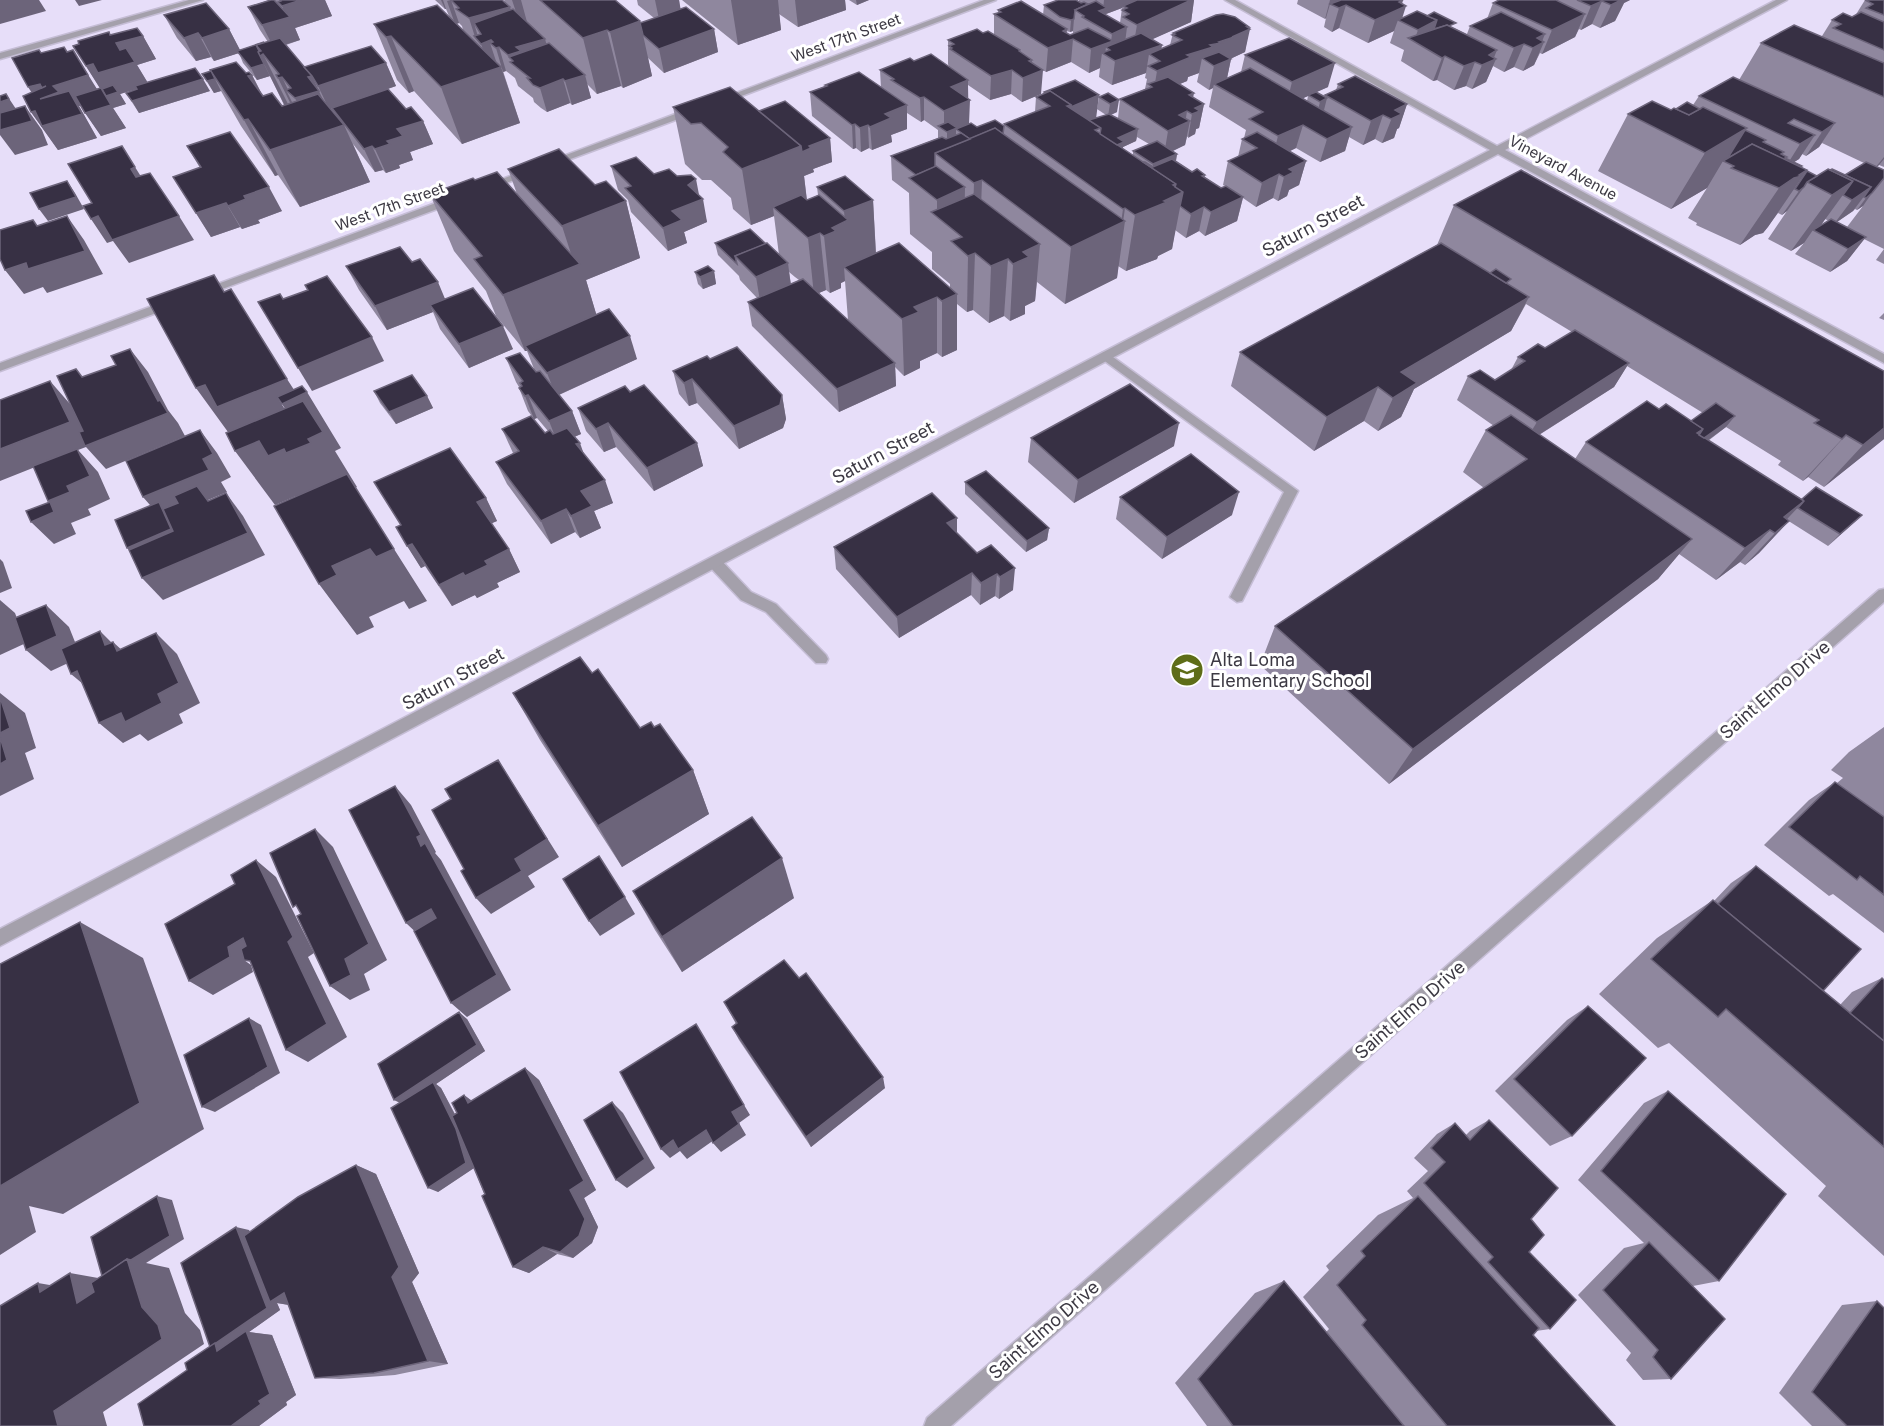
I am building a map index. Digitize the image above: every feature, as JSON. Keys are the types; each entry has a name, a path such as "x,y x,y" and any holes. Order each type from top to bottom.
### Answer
{"street":[{"path":"0,56 199,0"},
{"name":"West 17th Street","path":"714,103 993,0"},
{"name":"Vineyard Avenue","path":"1229,0 1497,150 1884,359"},
{"name":"Saturn Street","path":"0,938 1783,0"},
{"path":"480,189 703,107"},
{"name":"West 17th Street","path":"190,297 457,198"},
{"path":"0,367 178,301"},
{"path":"1106,356 1291,490 1237,597"},
{"path":"714,562 746,596 771,608 821,659"},
{"name":"Saint Elmo Drive","path":"935,1426 1884,594"}],"building":[{"path":"274,0 290,17 262,25 248,7"},
{"path":"280,0 301,0 282,6 278,2"},
{"path":"451,0 502,0 510,7 469,18 456,9 459,8"},
{"path":"540,0 615,0 640,21 610,32 607,30 583,38"},
{"path":"1058,0 1076,0 1088,4 1075,10 1074,19 1071,20 1060,17 1044,5"},
{"path":"1137,0 1191,0 1137,25 1123,17 1129,14 1122,10 1127,8 1123,6"},
{"path":"1341,0 1403,0 1399,2 1406,6 1375,20 1346,5 1339,8 1330,4"},
{"path":"1499,0 1556,0 1585,14 1552,30 1493,3"},
{"path":"1577,0 1621,0 1611,5 1602,1 1591,6"},
{"path":"1865,0 1884,0 1884,15 1866,8 1873,4"},
{"path":"1021,1 1067,29 1063,31 1070,35 1088,28 1113,41 1091,49 1073,39 1048,48 994,14 1001,12 998,10"},
{"path":"1096,1 1107,8 1099,11 1127,27 1112,34 1082,17 1084,16 1075,10"},
{"path":"206,3 229,29 202,38 198,33 184,38 164,15"},
{"path":"437,5 501,67 441,87 391,36 386,37 374,24"},
{"path":"686,7 714,29 659,49 643,35 640,23"},
{"path":"513,9 545,39 516,47 521,51 508,55 490,43 493,42 491,40 481,44 474,36 481,34 474,23"},
{"path":"1417,11 1437,20 1418,30 1398,20"},
{"path":"1434,12 1456,23 1434,29 1437,20 1427,16"},
{"path":"1501,12 1545,34 1537,38 1544,42 1533,48 1524,44 1514,48 1470,26"},
{"path":"1861,12 1884,22 1884,50 1833,28 1841,24 1832,20 1843,13 1852,17"},
{"path":"1223,14 1235,17 1250,29 1219,42 1221,43 1210,45 1213,47 1187,55 1191,57 1157,71 1148,66 1160,61 1149,54 1182,40 1172,35 1175,34 1173,33"},
{"path":"1447,25 1497,50 1489,55 1496,59 1482,65 1475,62 1464,66 1445,56 1442,58 1408,38"},
{"path":"1794,25 1884,63 1884,97 1761,43"},
{"path":"137,28 143,36 116,43 120,50 126,48 135,62 98,73 93,64 86,66 73,46 79,44 78,41 109,32 110,35"},
{"path":"977,29 983,33 988,31 1020,50 1032,60 1029,61 1043,70 1023,78 1012,70 991,76 950,49 952,48 949,46 954,44 948,40"},
{"path":"1141,33 1162,45 1115,61 1102,53 1110,50 1106,47"},
{"path":"280,38 312,76 308,77 319,91 295,98 286,90 291,88 282,77 278,78 276,75 279,74 263,54 260,56 258,52 261,51 256,45"},
{"path":"1289,38 1335,63 1292,82 1245,55"},
{"path":"264,42 256,45 264,64 251,68 237,51"},
{"path":"549,43 585,75 565,81 563,79 540,88 533,85 527,78 530,78 510,62 513,61 509,57"},
{"path":"371,46 386,63 318,86 304,67"},
{"path":"64,47 67,52 73,50 88,75 53,86 59,92 40,99 69,91 82,114 42,126 35,111 31,112 23,96 42,88 40,84 28,87 12,58 39,50 41,53"},
{"path":"1219,52 1231,59 1214,66 1202,58"},
{"path":"931,54 968,80 951,87 970,100 944,111 924,97 920,98 891,80 894,79 880,70 910,58 914,61"},
{"path":"236,62 246,73 249,72 252,75 248,76 263,96 272,93 282,106 318,94 344,125 270,150 248,119 244,120 210,70"},
{"path":"195,68 203,79 132,101 126,93 137,89 135,86"},
{"path":"1250,68 1352,127 1327,139 1303,125 1278,136 1249,119 1263,112 1214,84"},
{"path":"211,71 215,79 207,81 202,74"},
{"path":"859,72 907,105 885,114 891,118 870,127 868,125 860,128 855,124 852,125 810,92"},
{"path":"1355,76 1407,104 1395,110 1402,114 1391,119 1383,115 1371,121 1325,95 1343,87 1338,84"},
{"path":"1168,77 1194,93 1189,95 1204,104 1195,108 1200,111 1192,114 1187,111 1179,115 1190,121 1168,131 1120,99 1152,87 1148,84"},
{"path":"1733,77 1835,123 1822,132 1794,119 1788,123 1815,135 1800,144 1699,96"},
{"path":"1075,80 1099,95 1071,107 1050,91 1044,92"},
{"path":"113,85 118,92 106,96 102,89"},
{"path":"730,87 801,146 742,169 723,152 728,147 701,123 691,124 673,107"},
{"path":"101,88 111,105 85,113 75,96"},
{"path":"388,89 406,109 411,107 423,121 397,129 403,136 387,141 390,144 375,149 372,146 364,149 332,108"},
{"path":"1050,91 1071,105 1067,106 1101,128 1095,130 1176,184 1173,185 1183,192 1164,201 1167,202 1135,215 1123,209 1004,124 1050,106 1036,97"},
{"path":"1316,92 1327,98 1320,102 1308,95"},
{"path":"1108,93 1119,100 1110,104 1099,97"},
{"path":"6,94 9,99 0,102 0,96"},
{"path":"785,101 830,138 809,146 811,148 802,152 801,146 759,111"},
{"path":"1652,101 1689,115 1703,107 1747,128 1705,153 1628,114"},
{"path":"1687,102 1700,109 1689,115 1676,109"},
{"path":"25,106 32,121 0,130 0,113"},
{"path":"1109,114 1138,129 1118,138 1124,142 1117,145 1100,134 1101,128 1089,120"},
{"path":"995,120 1004,126 1003,134 995,128 970,139 956,129 971,123 977,127"},
{"path":"948,122 957,128 947,132 938,126"},
{"path":"995,128 1125,221 1071,247 982,180 974,183 935,153"},
{"path":"1745,130 1766,140 1763,142 1784,152 1781,154 1787,157 1785,158 1802,166 1752,144 1730,157"},
{"path":"230,132 269,187 244,196 246,199 228,206 226,203 196,213 173,177 201,167 187,146"},
{"path":"1257,132 1306,161 1289,169 1294,172 1284,177 1279,174 1262,183 1228,161 1257,148 1242,139"},
{"path":"961,133 970,139 935,153 935,167 916,175 891,156 942,137 946,139"},
{"path":"1157,141 1177,154 1153,164 1133,151"},
{"path":"1752,144 1807,170 1799,175 1802,176 1794,178 1779,188 1731,168 1734,166 1723,161"},
{"path":"122,146 135,167 131,169 136,177 150,173 179,216 112,240 98,216 91,219 83,206 92,203 68,164"},
{"path":"559,149 595,185 606,181 626,201 562,226 508,169"},
{"path":"636,157 654,174 669,169 677,176 691,175 696,179 688,185 703,199 672,211 682,220 663,228 625,188 631,186 611,166"},
{"path":"1172,159 1192,172 1197,169 1205,175 1202,176 1221,188 1226,186 1243,197 1211,212 1204,207 1191,214 1180,206 1183,192 1175,187 1176,184 1143,162 1153,167"},
{"path":"1866,162 1884,170 1884,178 1866,198 1864,197 1871,187 1845,175"},
{"path":"936,166 965,187 937,200 909,178"},
{"path":"1828,169 1853,181 1832,195 1807,182"},
{"path":"1521,170 1884,371 1884,428 1863,445 1846,435 1842,439 1814,423 1819,420 1454,205"},
{"path":"1830,170 1871,187 1852,200 1843,195 1853,181"},
{"path":"1807,171 1817,176 1799,191 1795,189"},
{"path":"497,172 580,264 503,295 474,259 482,256 430,194"},
{"path":"845,176 873,200 844,211 817,187"},
{"path":"67,181 76,197 39,209 30,193"},
{"path":"974,194 1040,244 1023,252 1029,257 1013,264 1008,259 991,266 975,253 968,256 951,241 962,237 931,212"},
{"path":"801,195 807,200 819,195 848,220 832,228 836,231 824,236 820,233 808,238 773,207"},
{"path":"67,216 85,251 28,269 26,263 5,270 0,259 0,230 33,220 37,226"},
{"path":"1831,219 1866,237 1848,249 1813,230"},
{"path":"750,229 766,244 735,256 737,264 715,243"},
{"path":"767,243 788,263 756,277 735,256"},
{"path":"899,243 957,294 942,301 937,297 914,307 919,312 902,319 844,267"},
{"path":"1441,243 1529,297 1401,372 1417,383 1393,398 1378,387 1327,417 1240,352"},
{"path":"400,247 412,262 420,259 438,282 375,306 346,266"},
{"path":"708,266 714,271 700,277 695,272"},
{"path":"1496,269 1511,279 1506,283 1490,273"},
{"path":"214,275 224,292 231,289 287,379 217,407 205,385 196,388 147,299"},
{"path":"327,276 372,337 298,368 258,302 280,294 283,299 308,290 305,285"},
{"path":"803,279 895,363 837,389 748,302"},
{"path":"473,288 503,326 459,344 430,305"},
{"path":"609,309 630,336 547,373 525,346"},
{"path":"1575,330 1629,363 1537,422 1468,376 1480,370 1495,380 1525,361 1518,357 1538,344 1545,348"},
{"path":"737,347 782,395 780,405 734,426 692,379 684,383 673,371 707,356 710,359"},
{"path":"130,349 158,401 160,400 168,413 85,446 79,432 83,431 57,376 76,369 82,377 116,365 111,356"},
{"path":"520,353 536,372 540,371 572,411 549,421 528,395 525,396 519,388 523,381 506,358"},
{"path":"412,375 427,396 389,412 374,391"},
{"path":"50,381 70,422 0,449 0,400"},
{"path":"1130,384 1179,423 1078,480 1031,438"},
{"path":"644,385 697,443 647,468 608,423 596,429 578,408 625,386 630,392"},
{"path":"302,386 307,392 282,404 277,397"},
{"path":"303,401 323,432 308,439 311,443 286,453 284,449 268,456 259,441 235,451 226,433"},
{"path":"1647,401 1659,409 1666,404 1703,429 1697,433 1804,501 1784,517 1789,521 1775,533 1770,530 1745,548 1586,442"},
{"path":"1716,403 1735,416 1704,438 1699,435 1703,429 1691,421"},
{"path":"1511,415 1692,539 1413,749 1275,626 1527,459 1486,430"},
{"path":"531,416 545,433 550,430 553,434 567,428 580,443 576,444 605,480 581,491 592,506 571,516 566,509 541,521 496,462 519,451 502,429"},
{"path":"200,430 213,454 203,459 209,470 143,497 126,461"},
{"path":"450,448 486,498 477,502 509,549 485,561 488,565 465,576 463,573 439,585 412,544 407,546 396,527 401,525 374,482"},
{"path":"77,449 90,476 67,486 70,492 48,501 33,466"},
{"path":"1191,454 1239,492 1167,537 1120,497"},
{"path":"986,471 1049,528 1027,541 965,482"},
{"path":"347,474 394,549 376,557 370,549 332,566 337,575 319,584 274,506"},
{"path":"197,486 208,501 226,493 248,533 142,578 129,550 173,531 163,509 178,503 174,496"},
{"path":"1816,487 1862,515 1840,534 1798,508 1804,501 1802,499"},
{"path":"932,493 957,518 947,523 977,553 991,545 1015,568 1000,577 997,574 981,583 972,573 897,617 834,547"},
{"path":"50,502 54,512 31,522 26,511"},
{"path":"159,502 171,529 127,548 115,520"},
{"path":"46,605 57,636 26,650 15,618"},
{"path":"100,631 105,645 113,642 117,651 156,633 179,683 158,694 162,703 125,722 121,713 99,723 77,671 71,674 61,649"},
{"path":"580,657 592,673 598,669 640,728 651,722 654,727 660,724 693,770 598,826 513,693"},
{"path":"0,697 10,728 0,733"},
{"path":"0,737 7,760 0,764"},
{"path":"498,760 547,839 515,859 522,871 476,898 461,871 464,869 432,810 451,799 445,789"},
{"path":"1835,782 1884,817 1884,895 1860,876 1857,880 1789,827"},
{"path":"395,786 421,835 417,837 421,846 425,843 497,975 451,1003 414,931 436,918 431,909 406,923 349,810"},
{"path":"752,817 782,858 662,937 633,891"},
{"path":"315,829 369,944 345,959 351,975 330,986 297,916 301,914 296,905 293,907 270,853"},
{"path":"599,856 625,897 589,921 563,879"},
{"path":"256,860 293,937 288,942 327,1024 286,1050 250,961 244,960 241,949 246,946 243,938 228,947 230,957 189,981 165,924 235,884 231,875"},
{"path":"1756,866 1861,949 1823,991 1718,904"},
{"path":"1713,900 1884,1041 1884,1147 1726,1009 1718,1017 1651,959"},
{"path":"80,922 140,1103 0,1186 0,964"},
{"path":"784,960 799,978 806,973 883,1077 806,1137 732,1027 737,1023 724,1002"},
{"path":"1882,978 1884,980 1884,1041 1850,1013"},
{"path":"1588,1006 1646,1058 1572,1136 1514,1079"},
{"path":"459,1012 477,1045 394,1100 378,1064"},
{"path":"249,1018 268,1067 202,1107 184,1055"},
{"path":"696,1024 744,1105 732,1112 739,1124 713,1143 706,1130 678,1149 673,1140 661,1149 620,1072"},
{"path":"525,1068 584,1181 570,1190 585,1219 579,1236 560,1252 543,1247 513,1267 482,1196 485,1194 452,1116 457,1113 452,1103 464,1095 468,1103"},
{"path":"433,1082 456,1129 466,1163 428,1188 391,1108"},
{"path":"1668,1091 1786,1194 1719,1281 1601,1171"},
{"path":"612,1102 645,1159 616,1180 584,1120"},
{"path":"1489,1120 1558,1188 1531,1219 1544,1235 1529,1252 1576,1300 1550,1329 1488,1262 1493,1257 1424,1183 1445,1162 1431,1148 1455,1123 1470,1140"},
{"path":"356,1165 399,1267 392,1277 428,1361 374,1373 315,1378 284,1293 270,1302 244,1236 298,1197"},
{"path":"157,1196 170,1236 131,1260 127,1259 102,1276 91,1237"},
{"path":"1418,1196 1539,1328 1533,1335 1615,1426 1447,1426 1362,1325 1366,1320 1337,1285 1365,1256 1361,1251"},
{"path":"236,1227 267,1308 210,1347 181,1263"},
{"path":"1649,1242 1725,1319 1671,1379 1653,1357 1658,1350 1603,1290"},
{"path":"127,1259 142,1307 158,1325 162,1339 54,1411 58,1426 0,1426 0,1306 38,1283 40,1292 70,1273 77,1303 94,1292 91,1283"},
{"path":"1284,1281 1404,1426 1233,1426 1198,1379"},
{"path":"1877,1301 1884,1308 1884,1426 1847,1426 1812,1392"},
{"path":"246,1331 270,1394 259,1401 261,1404 231,1426 144,1426 138,1404 187,1370 185,1363 215,1343 217,1351"}],"place":[{"name":"Alta Loma Elementary School","path":"1187,670"}]}
